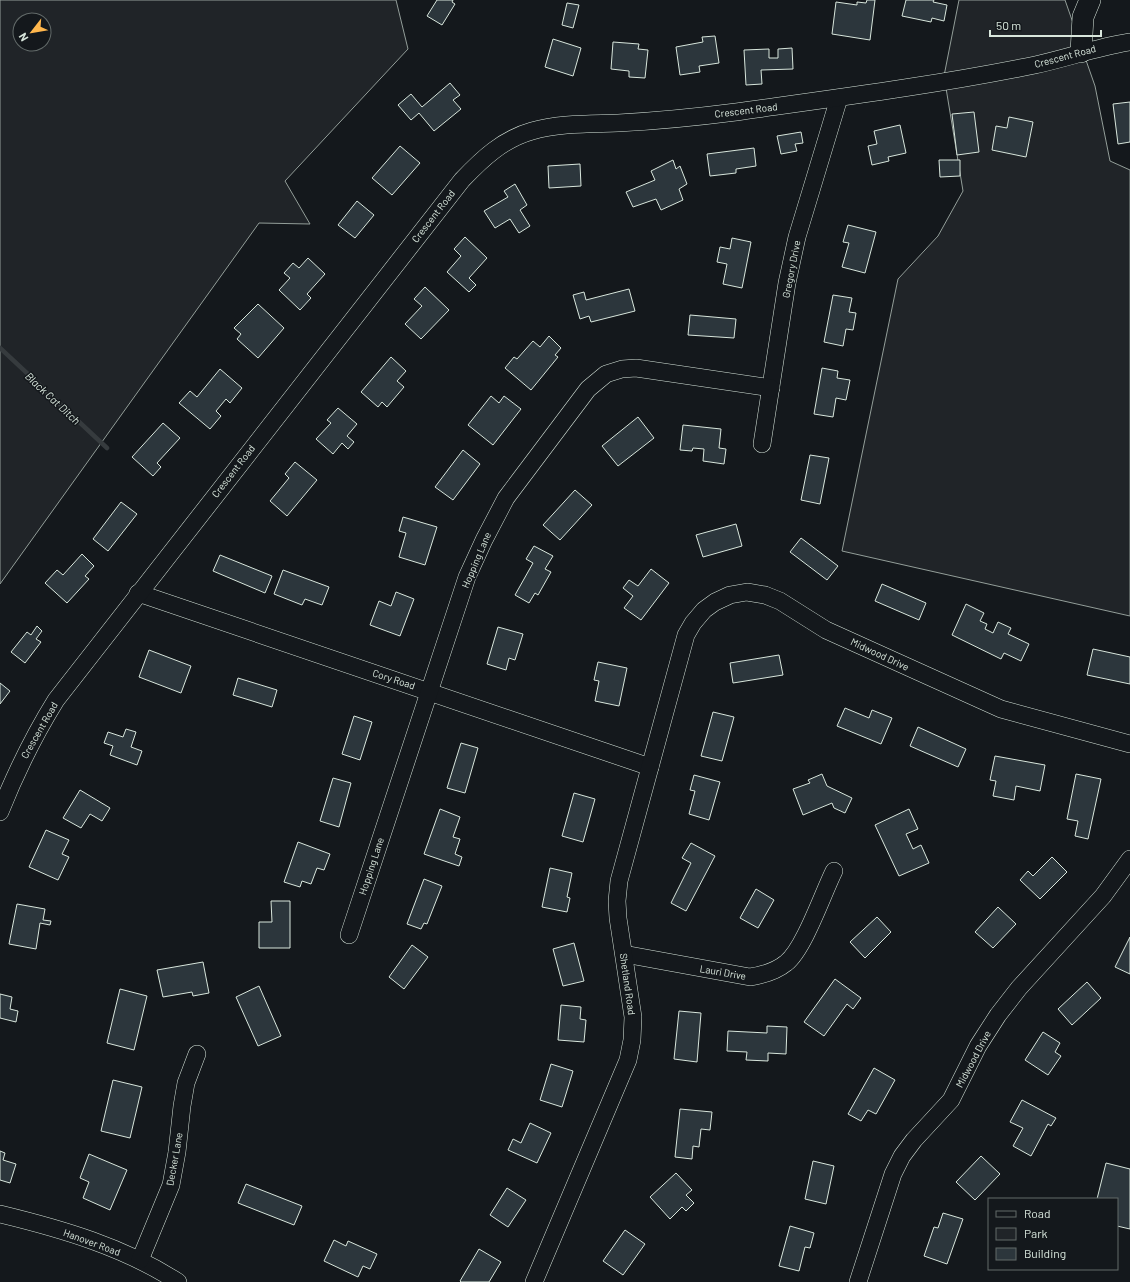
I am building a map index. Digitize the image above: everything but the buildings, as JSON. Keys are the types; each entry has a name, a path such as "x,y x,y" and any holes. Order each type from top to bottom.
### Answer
{"main road":[{"path":"1081,52 1083,16 1090,0"}],"street":[{"name":"Crescent Road","path":"0,812 15,773 34,734 60,694 462,180 480,161 499,146 516,136 545,128 719,114 839,98 1036,64 1081,52 1130,42"},
{"name":"Gregory Drive","path":"762,444 787,283 797,237 839,98"},
{"name":"Hopping Lane","path":"349,935 467,577 506,498 595,382 622,369 636,368 771,388"},
{"name":"Midwood Drive","path":"675,675 686,635 693,623 704,610 730,595 747,592 765,595 780,601 826,630 1001,709 1130,744"},
{"name":"Cory Road","path":"138,593 650,767"},
{"name":"Shetland Road","path":"534,1282 628,1060 632,1040 633,1017 617,901 619,881 675,675"},
{"name":"Midwood Drive","path":"858,1282 893,1174 902,1156 914,1140 951,1100 978,1046 998,1015 1019,988 1103,896 1130,859"},
{"name":"Lauri Drive","path":"624,954 750,976 763,975 776,971 787,963 801,944 834,870"},
{"name":"Decker Lane","path":"140,1260 171,1185 178,1152 185,1091 197,1054"},
{"name":"Hanover Road","path":"0,1214 82,1237 140,1260 178,1282"}],"green space":[{"path":"0,0 396,0 408,49 285,181 310,224 259,223 0,584"},
{"path":"959,0 1065,0 1095,86 1110,161 1130,170 1130,616 842,551 898,279 938,236 963,191 944,76"}],"waterway":[{"name":"Black Cat Ditch","path":"0,348 107,448"}]}
